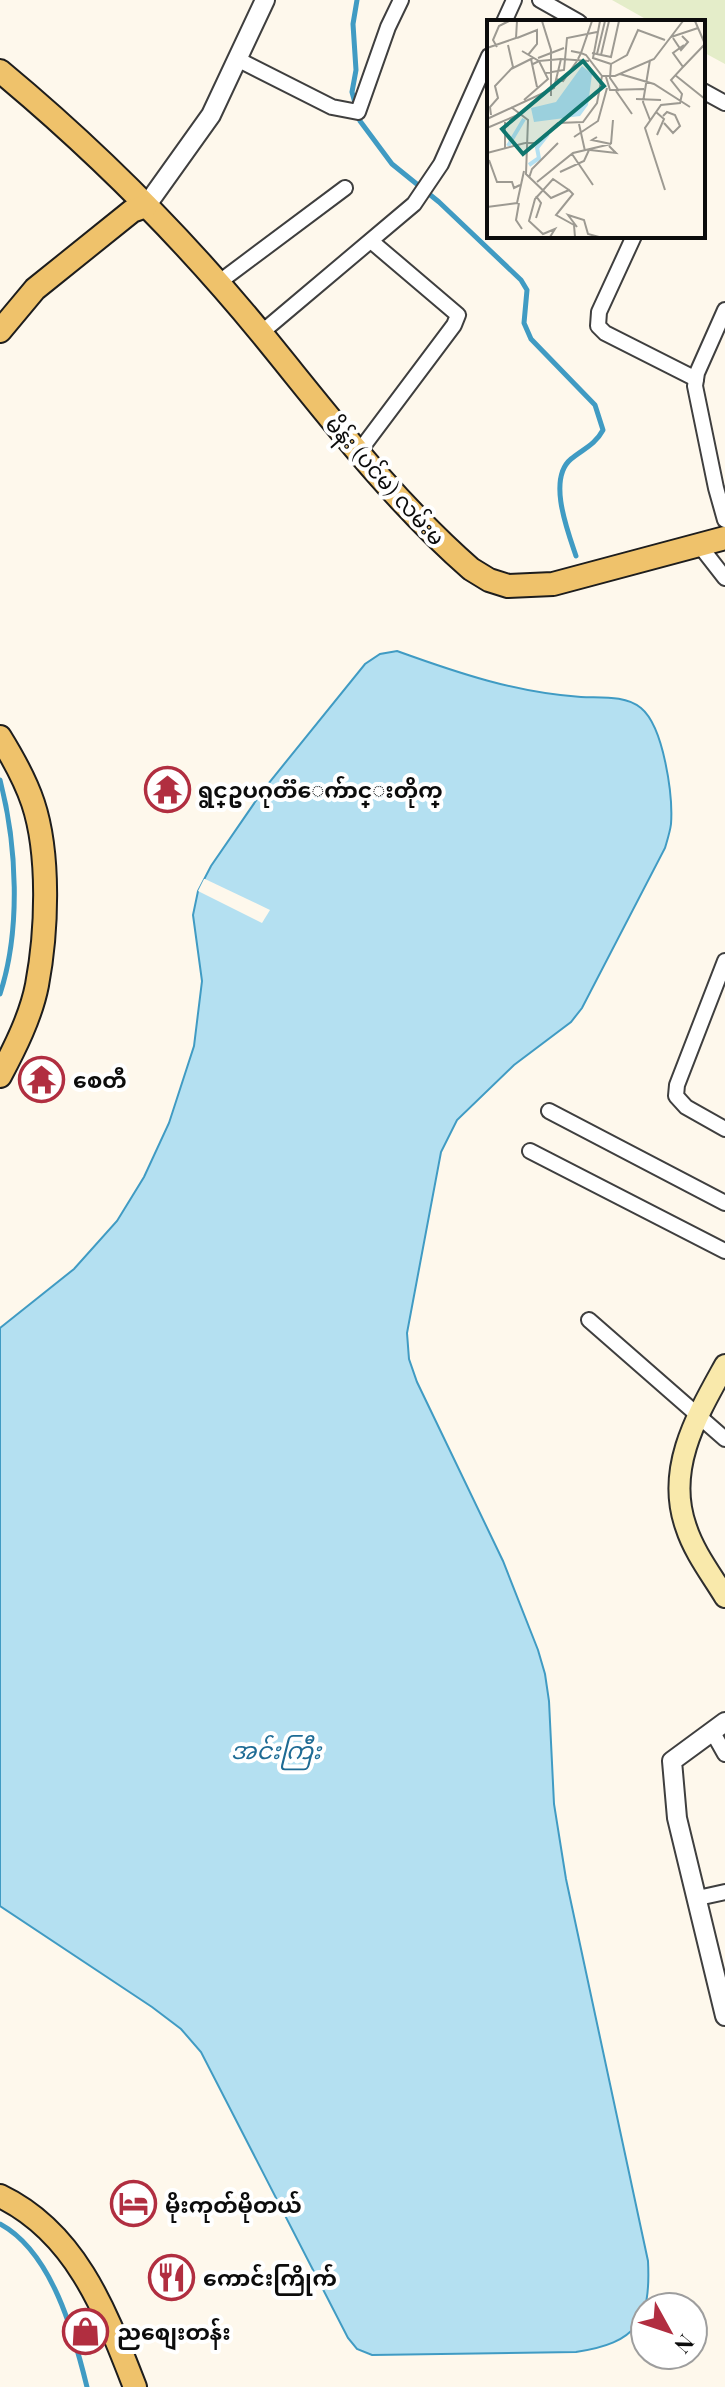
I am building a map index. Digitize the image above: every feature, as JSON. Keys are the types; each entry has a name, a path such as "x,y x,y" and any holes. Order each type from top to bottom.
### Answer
{"main road":[{"name":"မိန်း (ပင်မ) လမ်းမ","path":"0,71 41,105 218,283 358,453 454,555 471,569 508,586 553,584 725,538"},
{"path":"0,331 35,289 139,205"},
{"path":"0,737 24,778 34,805 43,848 46,897 37,986 16,1045 0,1076"},
{"path":"725,1365 697,1416 680,1469 680,1501 685,1526 698,1554 725,1597"},
{"path":"0,2196 45,2225 75,2259 110,2323 135,2387"}],"street":[{"path":"139,205 197,115 252,0"},
{"path":"139,205 211,115 265,0"},
{"path":"237,59 332,107 353,112 401,0"},
{"path":"505,20 514,0"},
{"path":"540,0 575,20"},
{"path":"261,333 371,241 425,190 487,60"},
{"path":"705,92 725,103"},
{"path":"218,283 345,188"},
{"path":"633,238 599,312 598,326 605,333 696,379"},
{"path":"358,453 454,325 458,315 371,241"},
{"path":"725,310 696,379 697,402 725,520"},
{"path":"700,546 725,578"},
{"path":"725,961 677,1085 676,1096 686,1107 725,1129"},
{"path":"549,1111 725,1203"},
{"path":"530,1151 725,1251"},
{"path":"589,1320 725,1439"},
{"path":"725,1754 719,1727 672,1761 677,1818 725,2016"},
{"path":"698,1898 725,1892"}],"green space":[{"path":"612,0 725,0 725,64 705,53 705,20 647,20"}],"water":[{"name":"အင်းကြီး","path":"397,651 465,674 534,691 605,697 635,704 649,717 656,730 670,797 671,824 665,848 582,1008 571,1022 514,1065 457,1120 441,1152 407,1333 409,1359 417,1382 503,1561 545,1674 554,1804 566,1879 648,2261 647,2291 629,2291 629,2332 597,2348 576,2352 372,2355 357,2349 348,2338 201,2052 181,2029 152,2007 0,1906 0,1328 74,1269 117,1221 144,1177 169,1123 194,1046 202,981 193,915 198,891 211,866 264,789 365,664 380,654"}],"pier":[{"path":"204,879 270,910 262,923 198,891"}],"waterway":[{"path":"357,0 353,24 356,70 352,92 360,121 392,164 439,202 521,280 527,290 524,323 531,339 595,405 603,430 593,443 571,459 561,479 562,506 576,556"},
{"path":"0,780 10,832 14,887 11,943 0,994"},
{"path":"0,2224 34,2254 47,2274 67,2320 87,2387"}],"place":[{"name":"ရွင္ဥပဂုတၱေက်ာင္းတိုက္","path":"167,789"},
{"name":"စေတီ","path":"42,1079"},
{"name":"မိုးကုတ်မိုတယ်","path":"134,2204"},
{"name":"ကောင်းကြိုက်","path":"172,2277"},
{"name":"ညစျေးတန်း","path":"86,2331"}]}
